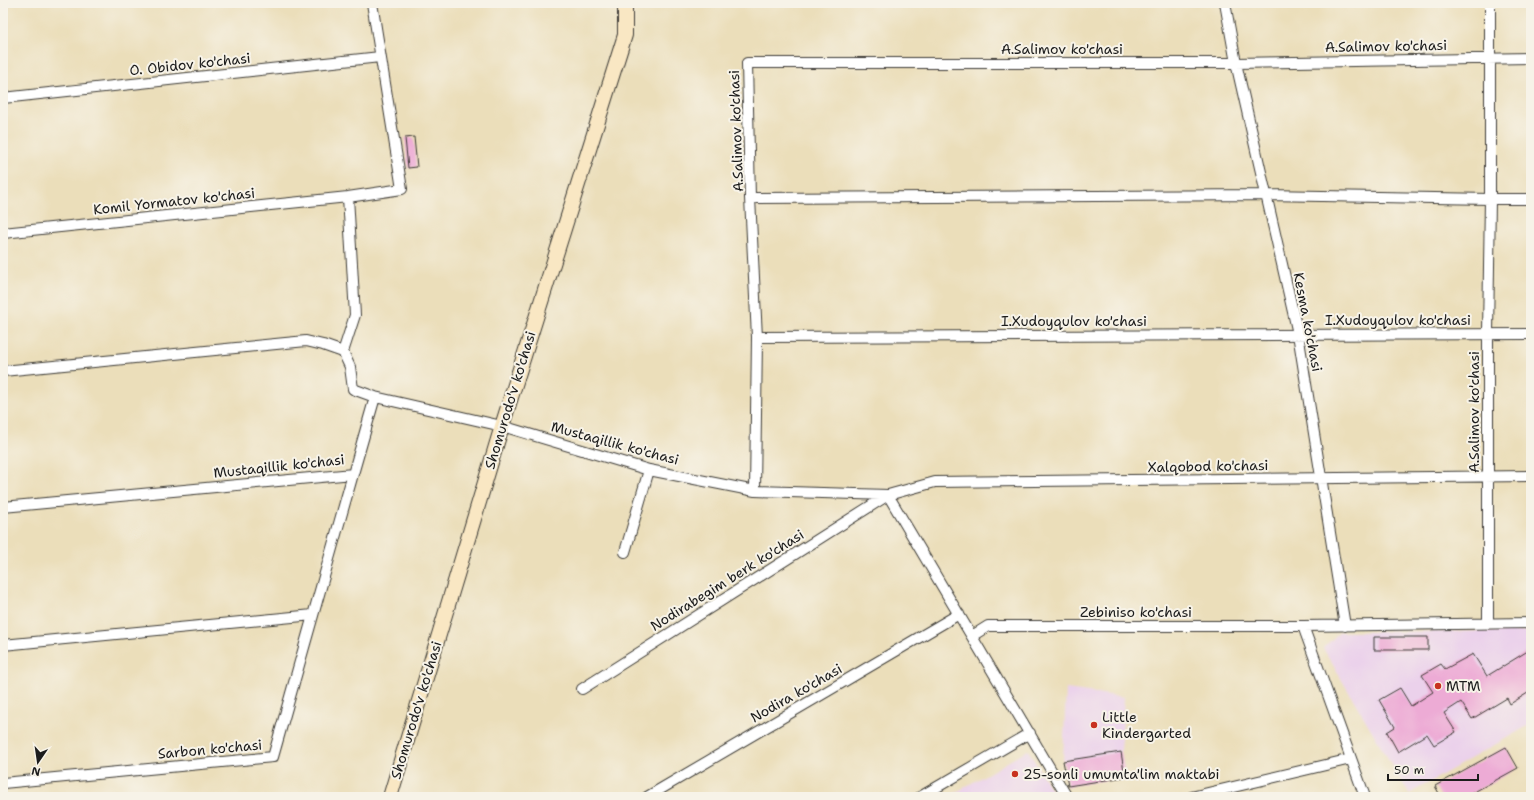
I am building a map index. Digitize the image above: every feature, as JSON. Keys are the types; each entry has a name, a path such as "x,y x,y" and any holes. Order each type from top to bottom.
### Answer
{"street":[{"name":"Shomurodo'v ko'chasi","path":"390,797 502,426 625,35 625,3"},
{"name":"Kesma ko'chasi","path":"1225,3 1236,63 1298,334 1345,626"},
{"path":"1490,3 1490,199"},
{"path":"373,4 380,57"},
{"name":"O. Obidov ko'chasi","path":"3,98 380,57"},
{"name":"Komil Yormatov ko'chasi","path":"3,233 348,198 402,189 380,57"},
{"name":"A.Salimov ko'chasi","path":"1531,58 1236,63 747,63 750,198 1266,195 1531,199"},
{"path":"348,198 355,314 343,352 350,367 353,389 375,397"},
{"path":"750,198 757,337 755,491"},
{"name":"A.Salimov ko'chasi","path":"1488,624 1488,334 1490,199"},
{"name":"I.Xudoyqulov ko'chasi","path":"757,337 1531,334"},
{"path":"3,371 306,341 343,352"},
{"name":"Mustaqillik ko'chasi","path":"3,507 353,474 375,397 502,426 650,470 755,491 888,495"},
{"path":"625,552 650,470"},
{"name":"Sarbon ko'chasi","path":"3,783 273,757 353,474"},
{"name":"Xalqobod ko'chasi","path":"888,495 934,482 1531,476"},
{"path":"888,495 1067,797"},
{"name":"Nodirabegim berk ko'chasi","path":"582,689 888,495"},
{"name":"Nodira ko'chasi","path":"647,797 959,614"},
{"path":"3,645 313,615"},
{"name":"Zebiniso ko'chasi","path":"972,636 988,626 1345,626 1531,623"},
{"path":"1302,626 1365,797"},
{"path":"920,797 1030,733"},
{"path":"1192,797 1351,759"}],"shaded area":[{"name":"MTM","path":"1531,631 1531,724 1409,794 1323,648 1340,632"},
{"name":"Little Kindergarted","path":"1066,689 1124,697 1121,752 1125,777 1067,786 1063,761"},
{"name":"25-sonli umumta'lim maktabi","path":"1028,750 1055,797 948,797"}],"building":[{"path":"414,137 417,167 408,168 405,138"},
{"path":"1374,637 1428,637 1428,650 1374,650"},
{"path":"1531,649 1531,691 1510,704 1507,698 1472,719 1461,702 1444,713 1456,732 1434,745 1427,734 1398,752 1387,732 1395,727 1379,700 1400,688 1411,706 1433,692 1422,675 1441,664 1445,669 1473,654 1487,676"},
{"path":"1506,747 1518,768 1465,797 1441,797 1435,786"},
{"path":"1121,752 1125,777 1068,786 1063,761"}],"place":[{"name":"MTM","path":"1438,686"},
{"name":"Little Kindergarted","path":"1094,725"},
{"name":"25-sonli umumta'lim maktabi","path":"1015,774"}]}
